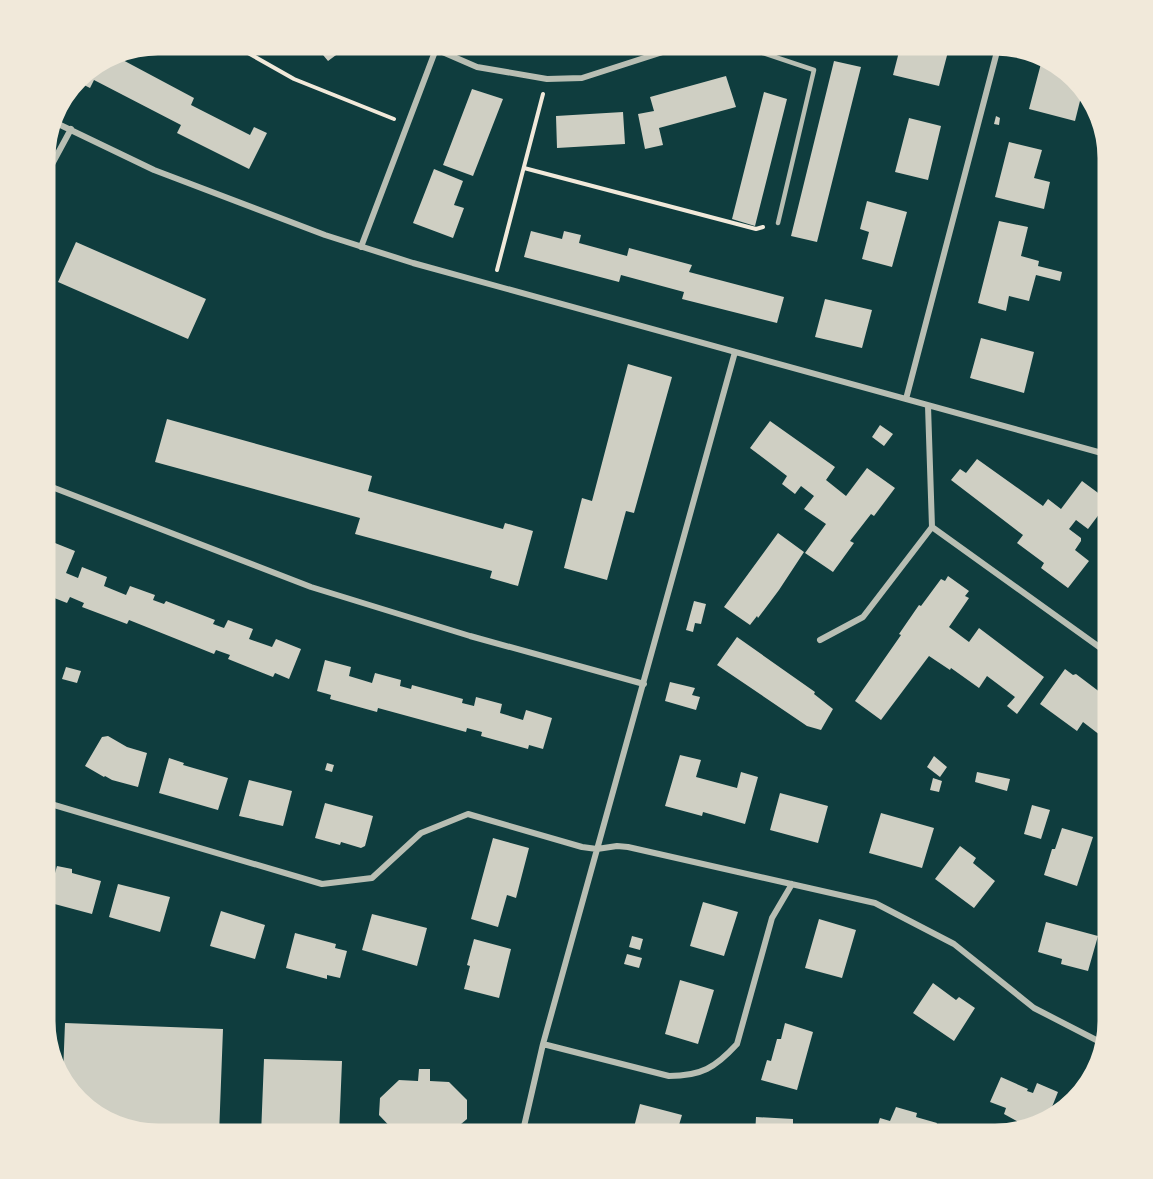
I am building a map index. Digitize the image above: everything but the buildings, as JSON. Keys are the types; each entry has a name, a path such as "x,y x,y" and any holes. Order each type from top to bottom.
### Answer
{"street":[{"path":"361,247 434,54"},
{"path":"447,54 477,67 547,79 582,78 659,54"},
{"path":"906,399 996,54"},
{"path":"60,124 154,170 361,247 1099,452"},
{"path":"54,160 71,129"},
{"path":"525,1125 543,1044 735,352"},
{"path":"820,640 862,617 932,527 928,406"},
{"path":"54,488 311,587 470,636 644,684"},
{"path":"932,527 1099,646"},
{"path":"54,805 322,884 372,878 421,833 468,814 597,849 616,846 628,848 792,884 875,903 954,944 1034,1008 1097,1040"},
{"path":"543,1044 669,1076 689,1076 705,1071 724,1058 737,1044 772,918 792,884"}],"lane":[{"path":"766,54 814,70 778,223"}],"path":[{"path":"249,54 294,80 407,125"},
{"path":"493,285 547,79"},
{"path":"524,168 756,229 778,223"}]}
